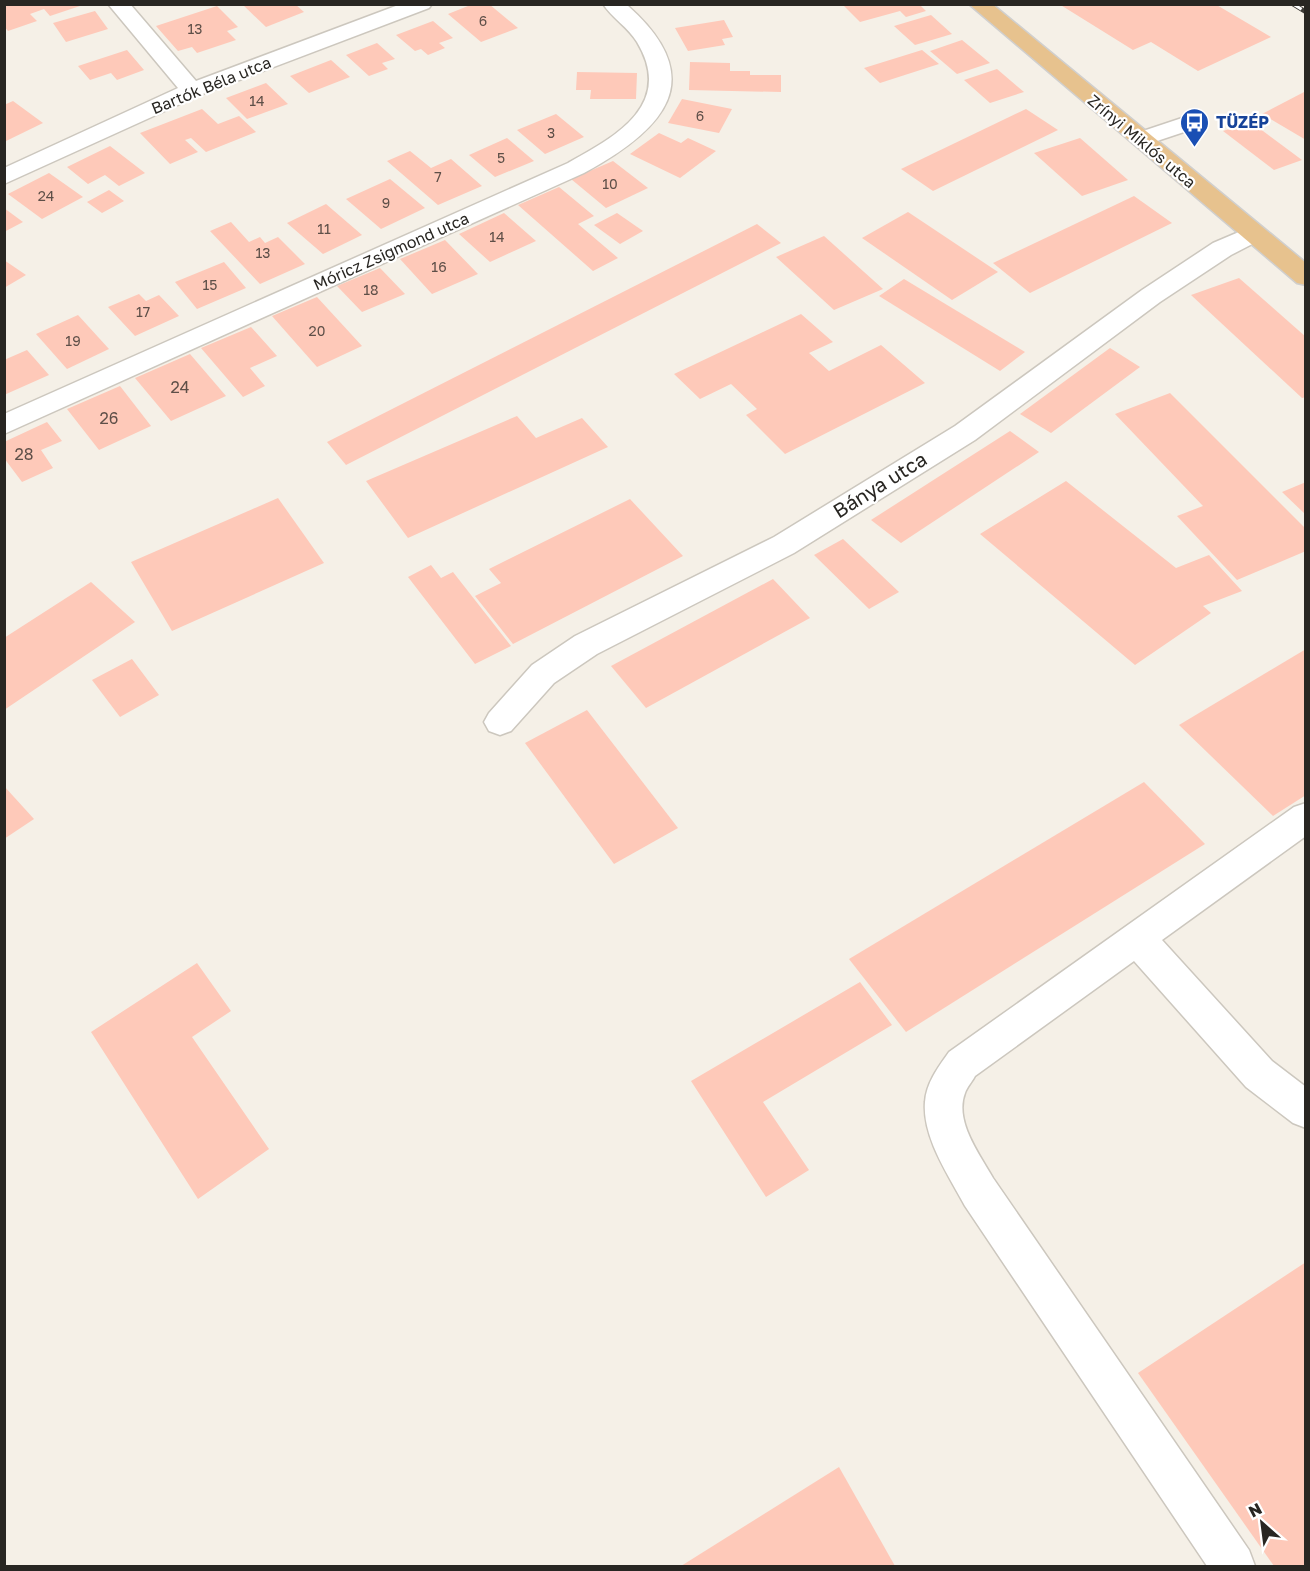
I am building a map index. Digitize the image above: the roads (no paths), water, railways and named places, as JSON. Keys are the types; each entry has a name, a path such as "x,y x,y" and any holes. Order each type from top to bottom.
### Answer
{"main road":[{"name":"Zrínyi Miklós utca","path":"979,4 1305,277"}],"street":[{"path":"118,4 192,90"},
{"name":"Bartók Béla utca","path":"4,177 192,90 422,4"},
{"name":"Móricz Zsigmond utca","path":"4,425 576,168 622,140 651,114 658,102 661,88 660,69 643,34 613,4"},
{"path":"1142,139 1185,124"},
{"name":"Bánya utca","path":"500,722 543,674 586,645 784,545 965,433 1151,296 1222,249 1253,234"},
{"path":"1233,1566 979,1192 955,1148 945,1120 946,1089 962,1064 1305,818"},
{"path":"1137,938 1259,1074 1305,1110"}],"railway":[{"path":"1293,4 1306,12"}],"place":[{"name":"TÜZÉP","path":"1195,148"}]}
